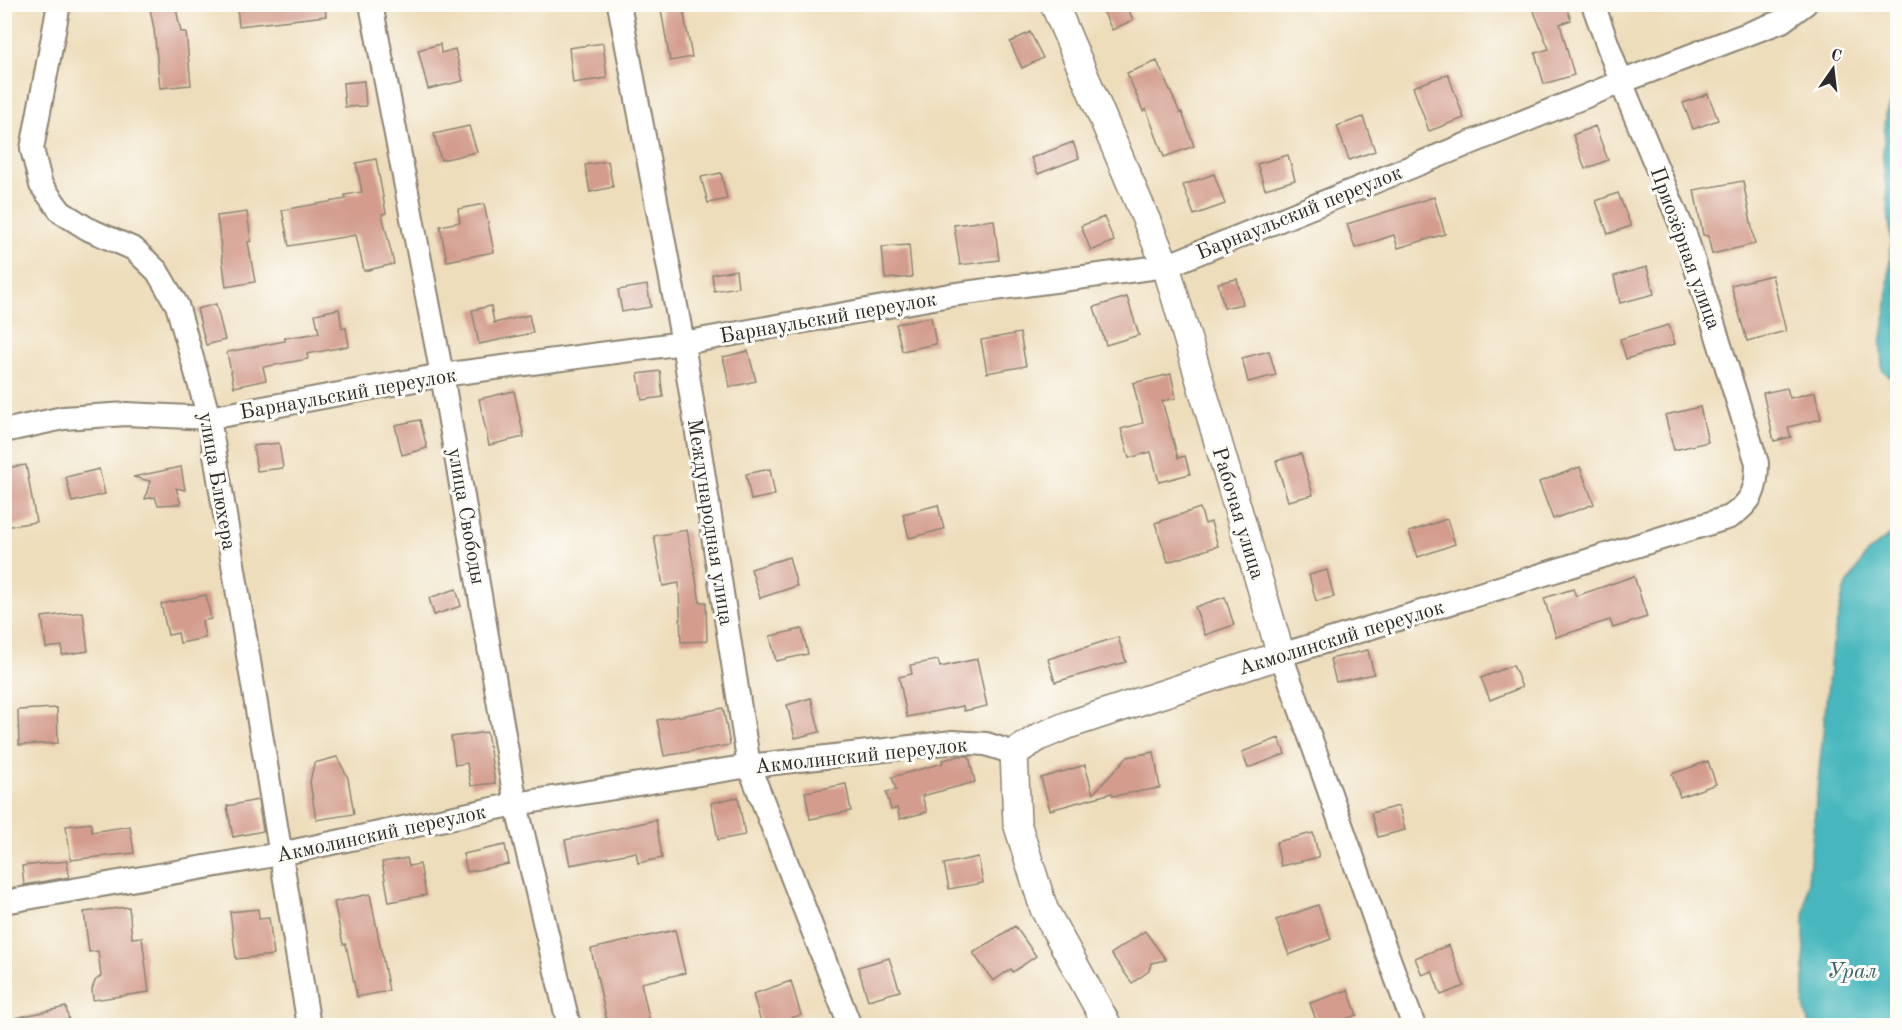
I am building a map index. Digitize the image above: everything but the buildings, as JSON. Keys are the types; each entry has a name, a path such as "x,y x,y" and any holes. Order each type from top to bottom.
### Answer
{"street":[{"name":"улица Блюхера","path":"59,4 32,149 41,185 61,212 88,229 134,249 157,271 177,305 209,418 309,1026"},
{"name":"улица Свободы","path":"372,4 442,375 516,804 569,1026"},
{"name":"Международная улица","path":"619,4 683,344 749,766 850,1026"},
{"name":"Рабочая улица","path":"1054,4 1166,266 1281,655 1414,1026"},
{"name":"Приозёрная улица","path":"1593,4 1621,82 1686,237 1757,464 1757,480 1752,496"},
{"name":"Барнаульский переулок","path":"4,431 63,418 127,414 209,418 442,375 683,344 950,295 1166,266 1621,82 1782,21 1805,4"},
{"name":"Акмолинский переулок","path":"4,902 280,854 516,804 749,766 953,742 986,744 1014,753 1039,737 1068,725 1281,655 1730,517 1743,508 1752,496"},
{"path":"1014,753 1017,823 1044,909 1108,1026"}],"water":[{"path":"1897,89 1897,380 1891,378 1882,369 1881,345 1887,305 1891,241 1883,156 1886,115"},
{"name":"Урал","path":"1897,529 1897,1025 1809,1025 1804,1005 1804,919 1832,645 1844,590 1867,553"}]}
